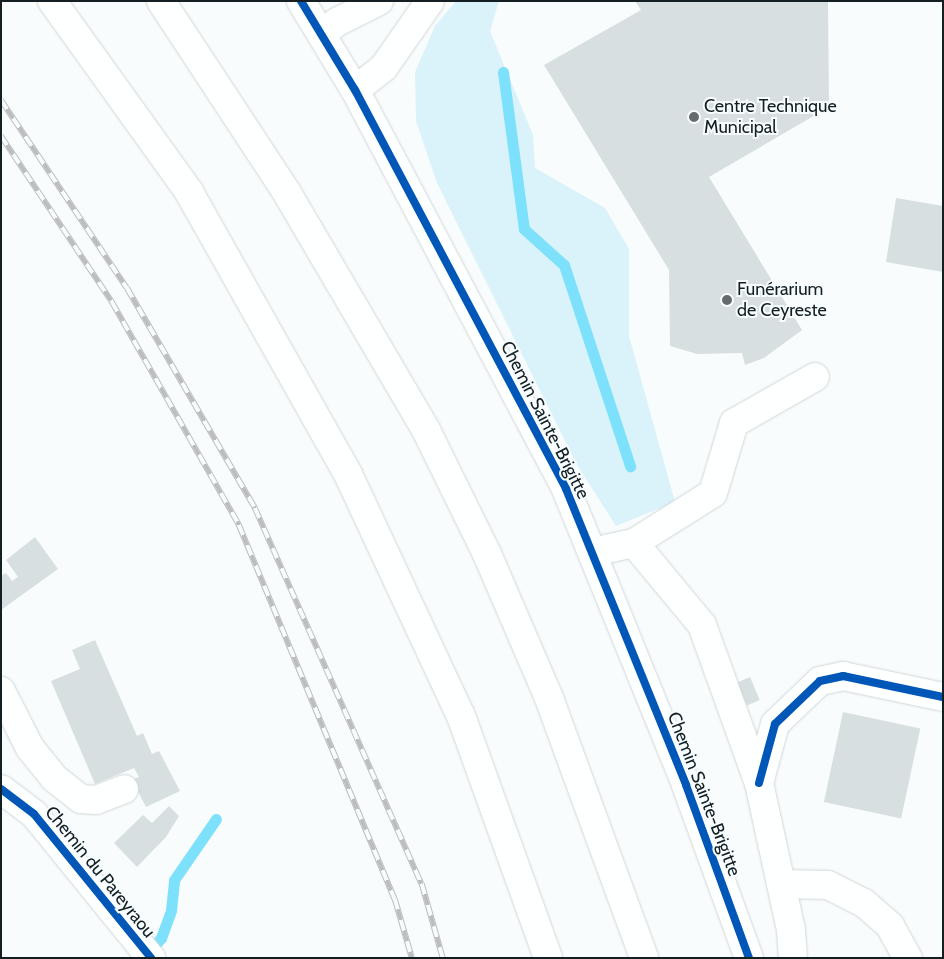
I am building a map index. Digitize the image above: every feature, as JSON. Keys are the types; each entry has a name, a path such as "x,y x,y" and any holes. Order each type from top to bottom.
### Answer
{"main road":[{"path":"52,1 188,192 348,474 461,716 548,958"},
{"path":"161,1 287,193 426,430 487,554 549,698 644,958"},
{"name":"Chemin Sainte-Brigitte","path":"301,1 355,90 566,489 686,785 749,958"},
{"path":"322,34 337,22 379,1"},
{"path":"355,90 384,67 430,1"},
{"path":"592,552 634,543 712,493 734,423 815,377"},
{"path":"634,543 670,582 702,625 759,783 793,958"},
{"path":"759,783 775,724 820,681 843,676 943,697"},
{"path":"1,691 30,748 54,778 81,799 96,800 124,789"},
{"name":"Chemin du Pareyraou","path":"1,789 34,814 111,906 151,958"},
{"path":"780,884 828,885 864,903 890,926 908,958"}],"shaded area":[{"path":"456,1 499,1 490,31 533,135 535,168 605,208 629,249 629,336 675,502 616,526 577,465 437,183 416,121 415,72 435,26"}],"building":[{"name":"Centre Technique Municipal","path":"635,1 828,1 829,107 709,177 802,330 764,358 745,365 742,353 697,354 670,346 669,270 544,65 641,10"},
{"path":"896,198 943,206 943,272 886,262"},
{"path":"35,537 58,569 1,610 1,576 6,573 12,581 18,577 6,560"},
{"path":"95,640 137,736 143,733 152,754 159,751 180,791 146,807 132,780 139,777 134,768 95,784 51,681 80,669 72,650"},
{"path":"750,677 760,700 747,705 737,682"},
{"path":"843,712 920,728 901,818 824,802"},
{"path":"169,806 179,816 166,837 137,867 114,843 143,815 152,823"}],"waterway":[{"path":"503,72 524,229 564,265 630,466"},
{"path":"147,954 161,938 171,910 174,880 216,819"}],"railway":[{"path":"1,100 127,288 255,508 422,884 443,958"},
{"path":"1,136 112,302 239,525 395,899 412,958"}],"cycle path":[{"path":"301,1 355,90 566,489 686,785 749,958"},
{"path":"759,783 775,724 820,681 843,676 943,697"},
{"path":"1,789 34,814 151,958"}],"place":[{"name":"Centre Technique Municipal","path":"694,117"},
{"name":"Funérarium de Ceyreste","path":"727,300"}]}
